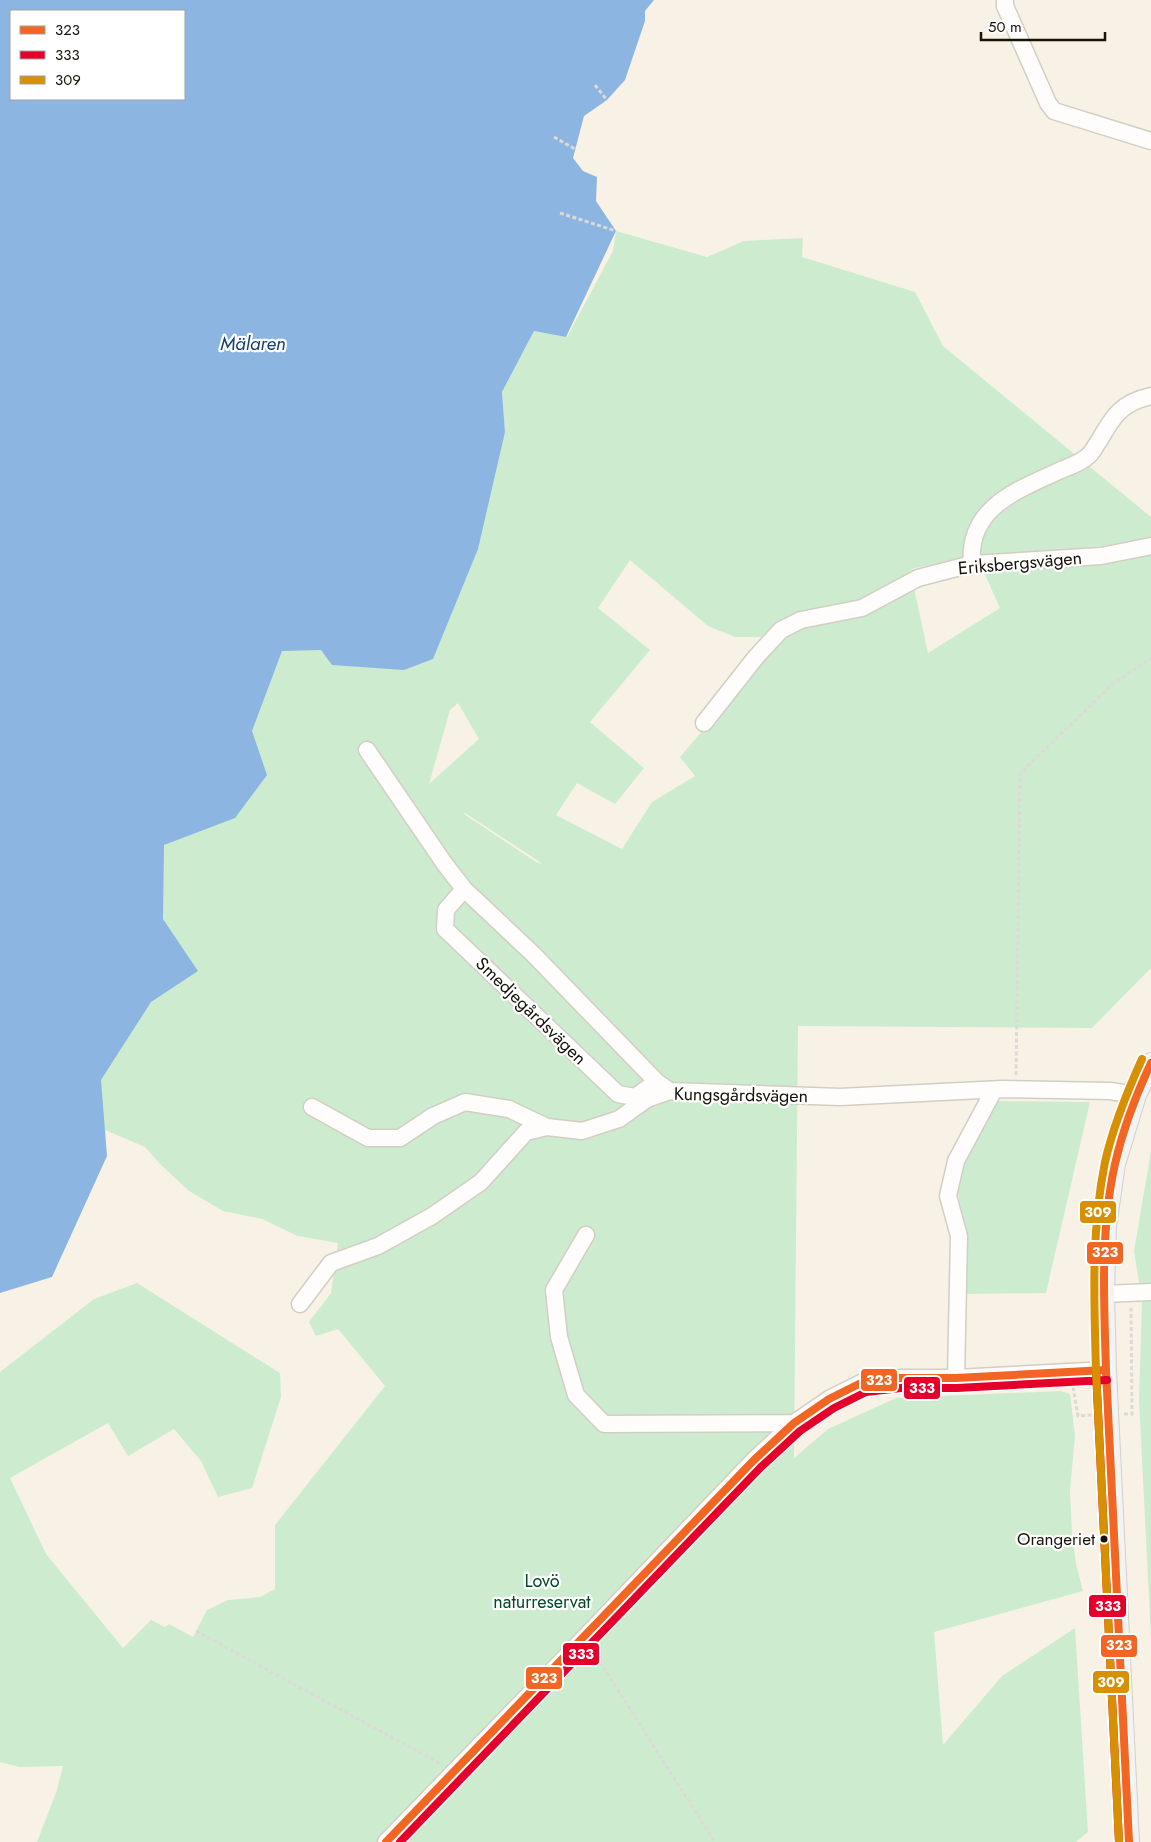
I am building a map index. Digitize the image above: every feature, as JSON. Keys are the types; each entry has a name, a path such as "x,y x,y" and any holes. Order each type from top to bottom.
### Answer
{"main road":[{"path":"1129,1842 1104,1294 1106,1226 1116,1164 1136,1095 1151,1063"}],"street":[{"path":"1005,0 1008,14 1048,103 1054,110 1151,141"},
{"path":"972,564 976,531 981,520 991,509 1008,496 1088,457 1120,410 1130,402 1151,396"},
{"name":"Eriksbergsvägen","path":"704,723 756,657 782,630 801,620 862,608 918,578 972,564 1101,556 1151,546"},
{"path":"368,750 464,890 533,954 663,1087"},
{"name":"Smedjegårdsvägen","path":"464,890 446,910 445,929 618,1094 635,1097 663,1087"},
{"name":"Kungsgårdsvägen","path":"300,1304 332,1263 378,1246 432,1216 481,1182 526,1132 547,1127 582,1131 619,1119 663,1087 840,1097 1016,1089 1110,1091 1136,1095"},
{"path":"956,1378 959,1236 948,1196 956,1161 994,1090"},
{"path":"312,1107 368,1138 400,1138 433,1116 465,1102 509,1109 547,1127"},
{"path":"586,1235 554,1290 559,1338 576,1395 604,1424 794,1423"},
{"path":"1104,1294 1151,1292"},
{"path":"386,1842 754,1460 794,1423 829,1398 863,1382 900,1378 956,1378 1106,1370"}],"path":[{"path":"595,84 607,100"},
{"path":"554,137 575,149"},
{"path":"560,213 616,231"},
{"path":"1016,1089 1020,774 1113,684 1151,658"},
{"path":"1130,1293 1132,1414"},
{"path":"1072,1372 1073,1392 1078,1416"},
{"path":"196,1631 454,1771"},
{"path":"584,1638 715,1842"}],"green space":[{"name":"Lovö naturreservat","path":"0,0 579,0 396,602 505,432 502,392 534,331 567,337 613,251 616,231 707,257 744,241 803,238 802,257 915,292 943,346 1151,517 1151,537 1148,540 1073,550 972,557 915,568 875,595 767,637 735,637 708,626 630,560 598,608 650,650 590,722 644,768 615,804 577,783 556,815 622,849 652,802 695,776 680,757 779,641 808,623 913,583 928,653 1000,608 982,568 1151,552 1151,968 1092,1028 798,1026 794,1458 828,1429 896,1398 1061,1391 1070,1394 1075,1436 1070,1490 1072,1534 1076,1564 1083,1591 934,1632 943,1745 1002,1676 1075,1628 1088,1832 1076,1842 37,1842 57,1790 63,1766 19,1767 0,1762 0,1372 94,1299 137,1283 280,1373 281,1397 252,1488 218,1497 201,1461 174,1429 128,1456 108,1423 10,1478 46,1554 123,1648 151,1620 165,1627 169,1624 193,1637 207,1610 228,1600 260,1597 275,1589 275,1525 385,1386 338,1329 316,1336 309,1322 331,1293 338,1243 298,1236 262,1219 223,1211 189,1191 145,1147 60,1111","holes":["458,703 479,739 429,784 450,710","465,813 543,864 536,862"]},
{"path":"993,1101 1090,1102 1046,1293 966,1294 965,1229 956,1184"},
{"path":"1151,1151 1151,1638 1139,1399 1142,1301 1134,1251"}],"water":[{"name":"Mälaren","path":"0,0 654,0 645,11 645,21 625,80 607,100 584,116 573,158 583,171 597,177 596,201 616,231 566,337 534,331 502,392 505,432 478,549 433,659 404,670 332,665 321,650 282,651 252,731 267,775 235,818 164,845 163,919 198,971 151,1002 101,1080 107,1156 52,1277 0,1293"}],"transit line":[{"name":"309","path":"1119,1842 1096,1370 1094,1266 1097,1214 1105,1162 1121,1110 1142,1059"},
{"name":"323","path":"1129,1842 1106,1370 1104,1267 1107,1215 1115,1164 1130,1112 1151,1063"},
{"name":"333","path":"1096,1370 1119,1842"},
{"name":"323","path":"386,1842 754,1460 794,1423 829,1399 863,1382 900,1378 956,1378 1106,1370"},
{"name":"333","path":"400,1842 761,1467 800,1431 834,1408 866,1392 901,1388 957,1388 1107,1380"}],"place":[{"name":"Orangeriet","path":"1104,1539"}]}
